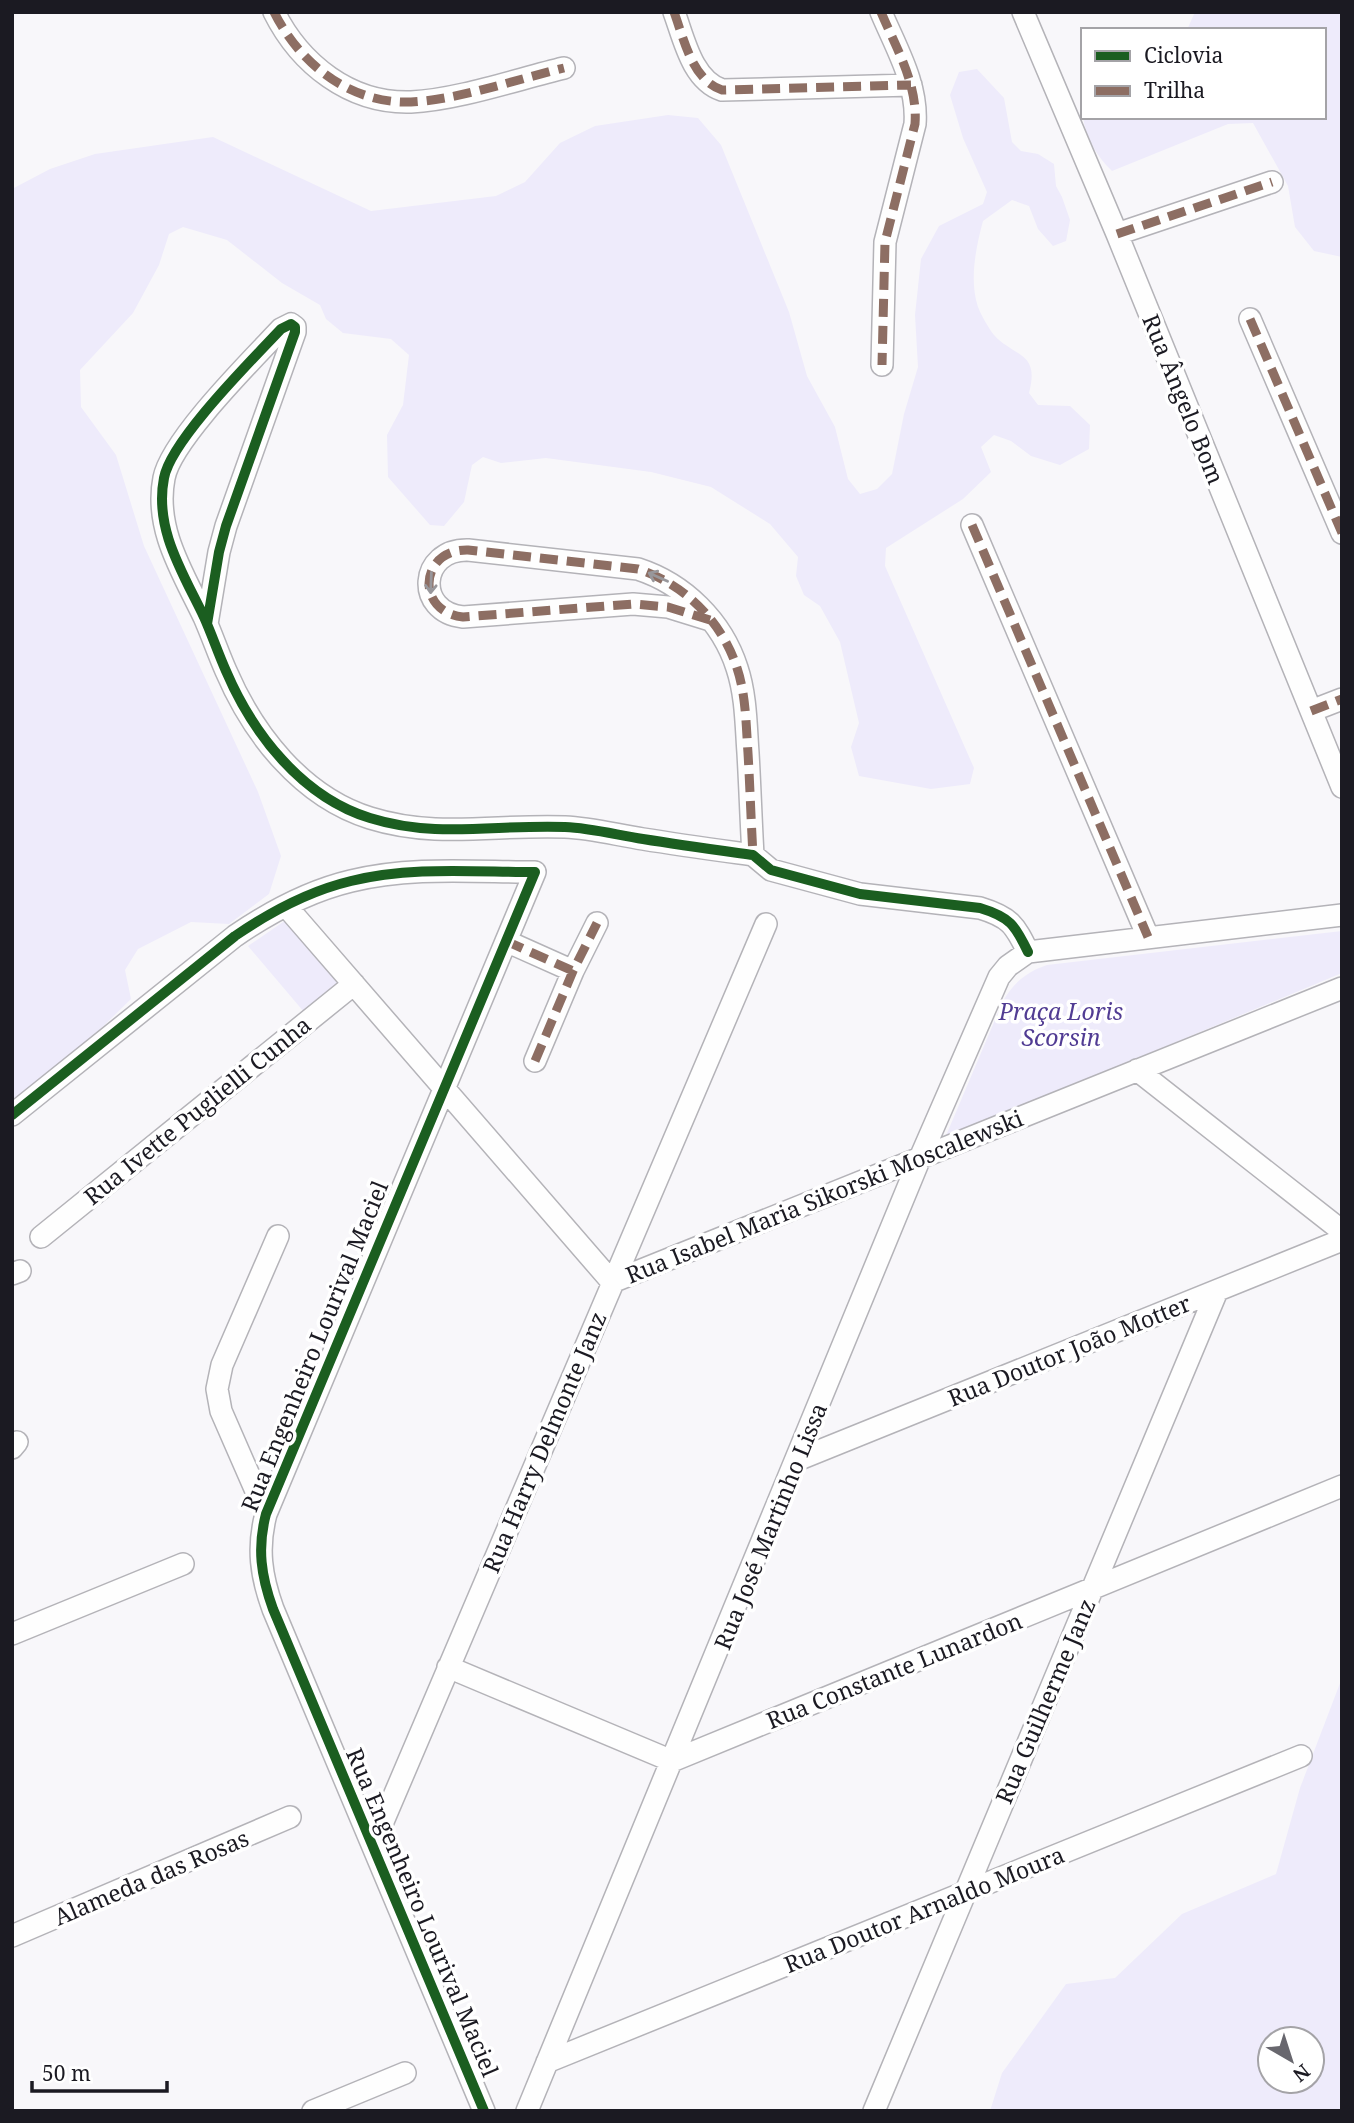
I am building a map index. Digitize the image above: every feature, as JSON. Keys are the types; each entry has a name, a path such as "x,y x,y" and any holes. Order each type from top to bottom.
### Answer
{"street":[{"path":"274,12 289,39 327,78 350,89 393,101 424,101 446,97 564,68"},
{"path":"674,12 702,78 710,86 722,90 911,85"},
{"path":"881,12 911,85 916,105 915,124 885,242 882,365"},
{"name":"Rua Ângelo Bom","path":"1023,12 1342,787"},
{"path":"1116,234 1272,182"},
{"path":"1250,319 1342,533"},
{"path":"207,624 219,552 295,332 295,327 291,324 281,329 215,401 178,448 164,477 163,523 169,544 241,702 279,757 320,792 368,817 423,829 450,831 577,828 753,855 771,870 841,890 981,908 999,914 1012,923 1028,952 1342,915"},
{"path":"972,525 1148,937"},
{"path":"710,620 668,607 633,604 463,617 450,615 438,607 430,595 428,581 433,565 443,555 456,550 638,569 669,582 693,599 710,620 730,649 737,667 743,693 753,855"},
{"path":"1311,711 1342,699"},
{"name":"Rua Engenheiro Lourival Maciel","path":"286,906 352,880 436,872 535,872 265,1514 260,1545 264,1584 484,2111"},
{"path":"12,1115 217,950 262,918 286,906"},
{"name":"Rua Isabel Maria Sikorski Moscalewski","path":"286,906 612,1282 1342,988"},
{"path":"536,1061 573,971 597,923"},
{"name":"Rua Harry Delmonte Janz","path":"373,1845 765,924"},
{"path":"506,941 573,971"},
{"name":"Rua José Martinho Lissa","path":"527,2111 920,1158 993,988 1009,966 1028,952"},
{"name":"Rua Ivette Puglielli Cunha","path":"41,1237 354,984"},
{"path":"1137,1070 1342,1231"},
{"path":"265,1514 221,1411 217,1389 222,1365 278,1236"},
{"name":"Rua Doutor João Motter","path":"797,1460 1342,1240"},
{"name":"Rua Guilherme Janz","path":"874,2111 1217,1291"},
{"name":"Rua Constante Lunardon","path":"672,1761 1342,1486"},
{"path":"12,1634 183,1564"},
{"path":"448,1667 672,1761"},
{"name":"Rua Doutor Arnaldo Moura","path":"547,2062 1301,1756"},
{"name":"Alameda das Rosas","path":"12,1936 290,1817"},
{"path":"313,2111 405,2073"}],"green space":[{"path":"1195,12 1342,12 1342,257 1314,251 1295,227 1288,186 1253,123 1228,124 1112,171 1093,147 1084,119 1326,119 1326,28 1188,28"},
{"path":"977,69 1004,98 1012,142 1021,151 1038,154 1054,164 1056,186 1070,220 1066,241 1053,246 1038,229 1029,206 1012,200 983,221 974,275 978,307 994,335 1028,362 1032,379 1029,393 1038,405 1070,406 1090,425 1089,449 1060,465 1031,456 1011,441 994,435 981,447 991,472 963,499 886,548 885,566 974,768 970,784 931,789 859,776 851,747 859,723 840,642 820,606 804,595 796,576 798,557 770,524 711,487 651,472 546,458 501,463 483,457 472,465 464,502 444,526 430,525 388,477 387,435 403,405 409,355 391,339 343,333 326,319 320,305 282,283 227,240 183,227 169,234 159,265 133,313 80,370 81,407 116,455 144,546 258,792 281,856 269,894 229,924 191,922 138,949 125,970 131,999 83,1046 12,1100 12,189 50,169 95,154 213,137 371,211 496,196 525,182 560,143 595,126 668,115 698,118 721,145 789,312 807,376 835,427 848,479 860,494 877,489 892,474 904,414 918,367 915,315 921,259 939,226 983,204 987,192 963,138 950,95 959,72"},
{"path":"286,920 338,984 304,1012 248,946"},
{"name":"Praça Loris Scorsin","path":"1342,931 1342,973 945,1138 1003,1001 1016,983 1033,971 1047,965"},
{"path":"1342,1678 1342,2111 990,2111 1002,2073 1066,1984 1115,1978 1182,1914 1276,1874 1300,1788"}],"marked path":[{"path":"274,12 298,48 329,77 348,88 389,101 411,102 448,97 564,68"},
{"path":"674,12 696,68 712,85 722,90 911,85"},
{"path":"881,12 910,80 915,109 915,124 885,242 882,365"},
{"path":"1117,234 1272,182"},
{"path":"1250,319 1342,533"},
{"path":"972,525 1148,937"},
{"path":"710,620 668,607 633,604 463,617 447,613 437,604 429,581 432,569 440,559 452,552 468,550 638,569 671,584 686,595 699,606 722,635 740,678 746,721 753,855"},
{"path":"1311,711 1342,699"},
{"path":"535,1061 573,971 597,923"},
{"path":"506,941 573,971"}],"cycle path":[{"path":"207,624 226,526 295,332 295,327 291,324 281,329 234,379 181,443 164,478 162,497 163,515 172,550 237,695 265,740 302,779 345,808 395,824 443,829 584,829 753,855 771,870 860,894 980,908 1010,923 1028,952"},
{"path":"12,1115 235,936 290,903 335,885 396,873 535,872 266,1514 261,1550 263,1573 273,1609 484,2111"}]}
